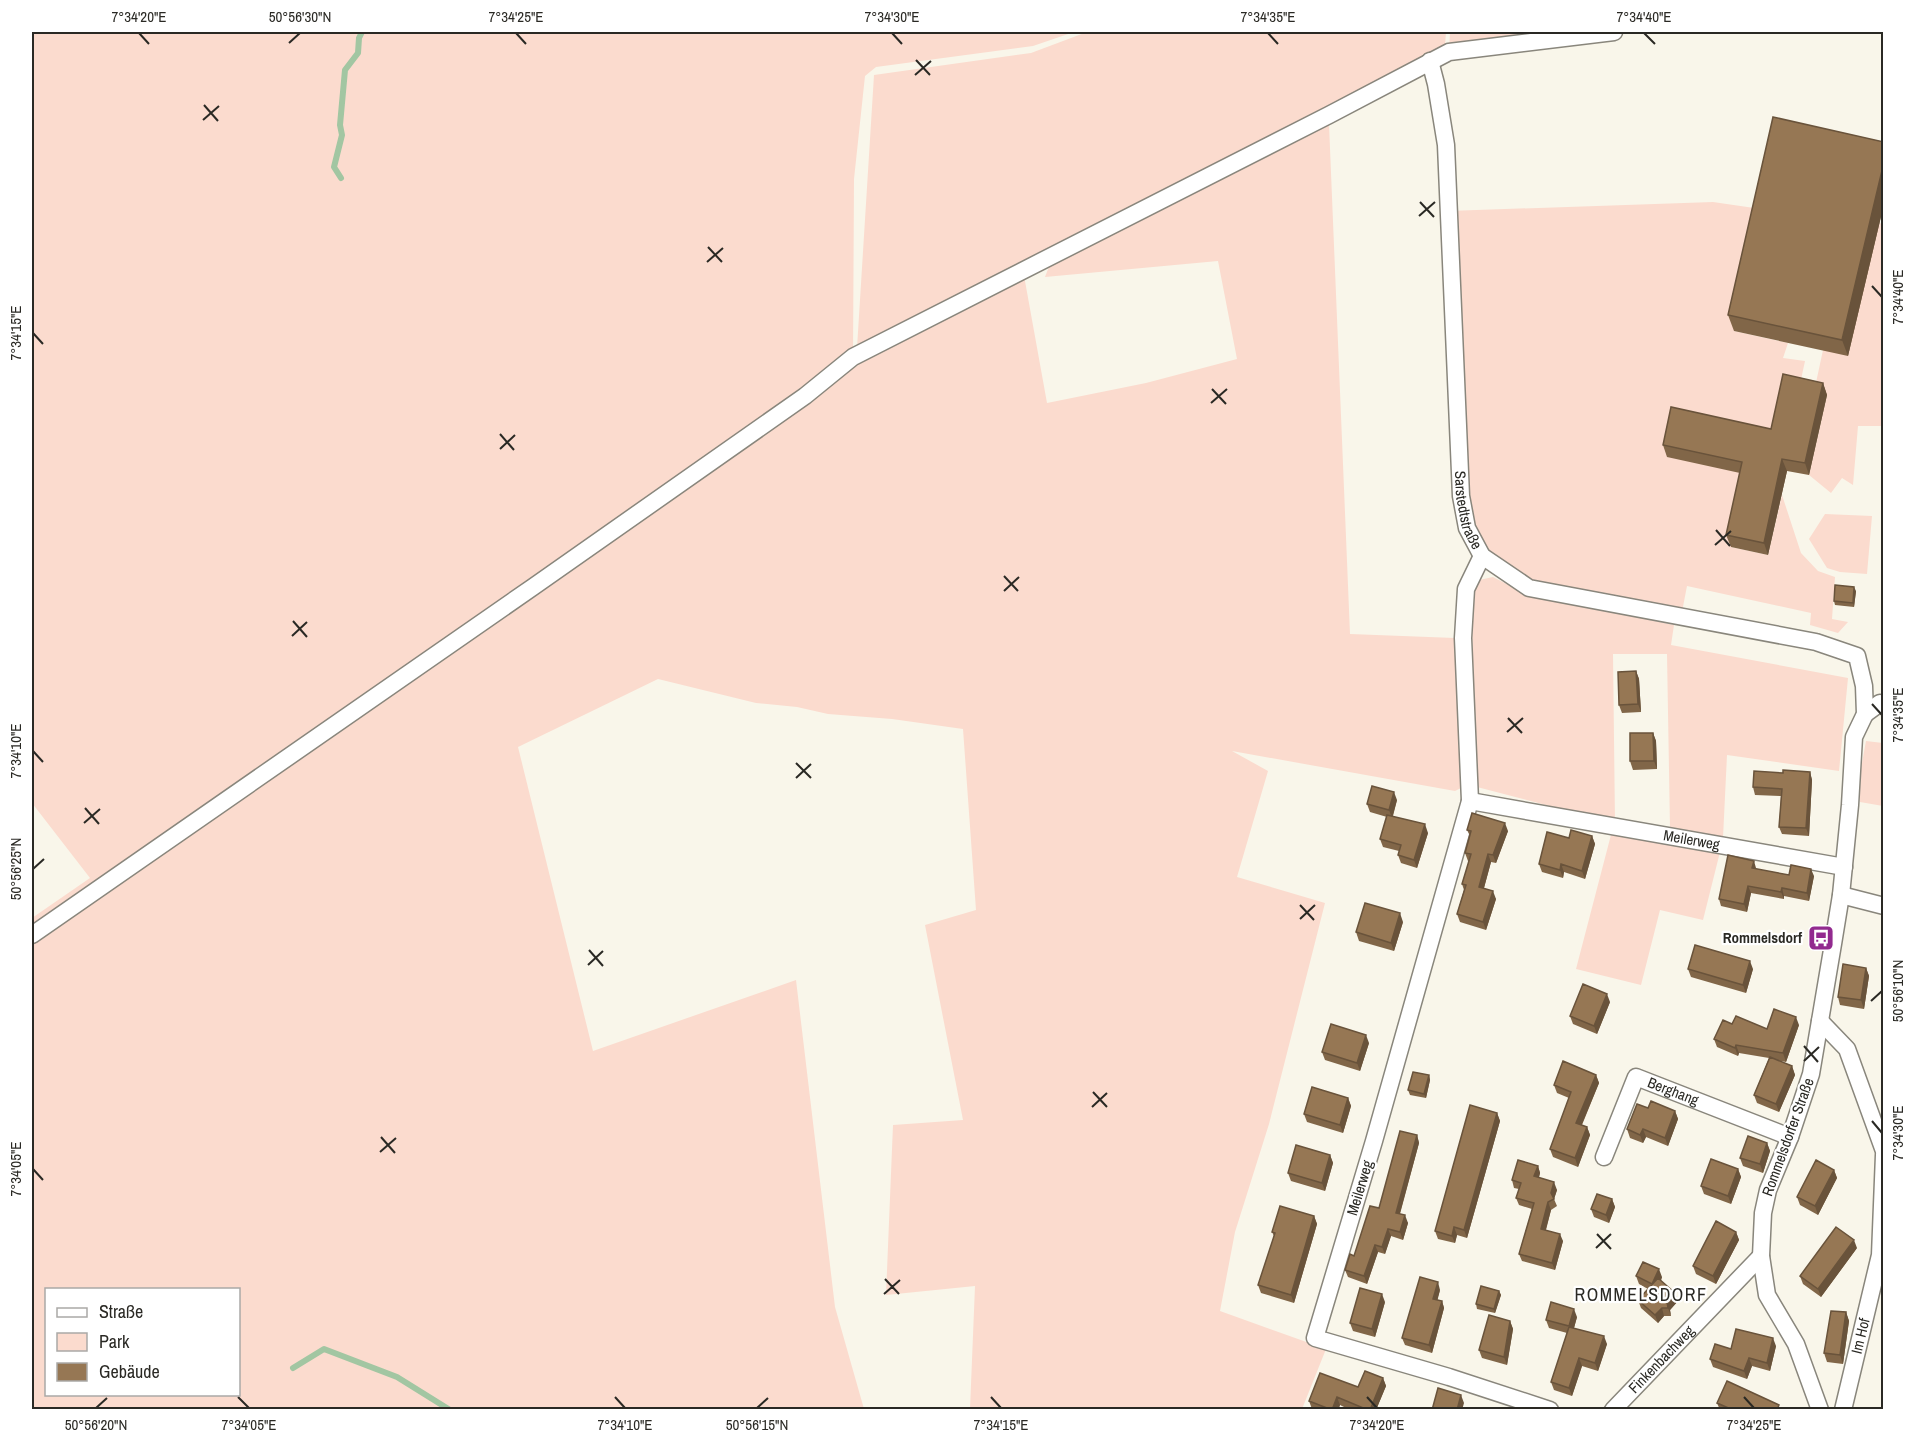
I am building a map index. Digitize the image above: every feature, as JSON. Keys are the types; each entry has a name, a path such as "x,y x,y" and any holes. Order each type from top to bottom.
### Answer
{"street":[{"path":"32,935 805,396 853,357 1329,116 1449,52 1614,32"},
{"name":"Sarstedtstraße","path":"1430,62 1446,145 1461,496 1467,528 1482,556 1529,588 1816,642 1857,656 1864,686 1865,714"},
{"name":"Meilerweg","path":"1482,556 1466,589 1463,638 1470,801 1374,1141 1315,1338 1449,1377 1550,1410"},
{"path":"1865,714 1880,703 1884,704"},
{"name":"Rommelsdorfer Straße","path":"1820,1410 1796,1344 1767,1295 1761,1256 1763,1213 1768,1190 1790,1137 1811,1074 1841,895 1854,736 1865,714"},
{"name":"Meilerweg","path":"1470,801 1844,867"},
{"path":"1841,895 1884,906"},
{"name":"Im Hof","path":"1820,1021 1847,1049 1884,1153 1880,1255 1844,1410"},
{"name":"Berghang","path":"1604,1157 1636,1077 1790,1137"},
{"name":"Finkenbachweg","path":"1613,1410 1761,1256"}],"green space":[{"path":"32,32 1074,32 1033,46 876,67 865,76 854,179 853,357 1023,270 1047,403 1146,383 1237,359 1218,261 1045,277 1050,264 1329,124 1350,634 1455,638 1465,786 1455,791 1232,751 1268,771 1237,877 1325,903 1269,1124 1235,1232 1220,1311 1326,1349 1302,1409 970,1409 975,1286 886,1295 893,1125 963,1120 925,925 976,910 963,729 892,719 828,714 797,707 756,703 658,679 518,747 593,1051 796,980 835,1307 864,1409 32,1409 32,918 90,878 32,803"},
{"path":"1087,32 1446,32 1445,46 857,348 874,75 1031,53"},
{"path":"1450,32 1614,32 1449,52"},
{"path":"1713,202 1761,209 1734,331 1788,343 1783,358 1805,361 1799,389 1776,441 1747,474 1731,547 1768,555 1782,495 1801,553 1818,571 1835,577 1832,619 1848,622 1838,633 1810,625 1811,613 1687,586 1681,617 1529,588 1482,556 1467,528 1448,211"},
{"path":"1879,223 1883,224 1884,407 1882,426 1858,426 1853,485 1842,478 1831,493 1809,475 1827,395 1814,392 1823,350"},
{"path":"1825,514 1872,516 1867,574 1840,572 1827,568 1809,539"},
{"path":"1493,577 1526,594 1674,625 1671,645 1848,678 1839,771 1727,755 1723,838 1670,828 1667,654 1613,654 1615,823 1477,787 1471,597 1479,580"},
{"path":"1866,741 1883,743 1883,806 1860,802 1860,774"},
{"path":"1612,831 1720,852 1703,920 1660,910 1641,985 1576,969"}],"building":[{"path":"1773,117 1884,142 1884,162 1842,340 1728,315"},
{"path":"1783,374 1823,383 1805,463 1782,459 1764,543 1726,535 1742,462 1663,445 1671,407 1771,429"},
{"path":"1835,585 1854,587 1853,603 1834,601"},
{"path":"1636,671 1638,704 1619,705 1618,672"},
{"path":"1630,733 1653,733 1654,761 1630,761"},
{"path":"1783,770 1810,772 1806,828 1779,827 1782,789 1753,787 1754,771 1783,773"},
{"path":"1372,786 1394,792 1389,810 1367,804"},
{"path":"1472,813 1505,823 1493,855 1488,854 1479,887 1493,891 1483,922 1457,914 1466,885 1462,884 1471,854 1465,853 1471,831 1467,830"},
{"path":"1387,815 1425,824 1414,860 1398,855 1401,845 1380,839"},
{"path":"1571,830 1592,836 1582,871 1561,864 1560,870 1539,864 1547,832 1569,838"},
{"path":"1728,855 1754,861 1752,868 1789,875 1791,865 1811,869 1807,893 1782,888 1781,892 1748,886 1744,904 1719,899"},
{"path":"1365,903 1400,913 1391,943 1356,932"},
{"path":"1695,945 1750,961 1743,985 1688,969"},
{"path":"1843,964 1866,968 1861,1000 1838,997"},
{"path":"1583,984 1607,994 1594,1026 1570,1016"},
{"path":"1774,1009 1796,1017 1783,1053 1736,1045 1735,1048 1714,1039 1723,1020 1732,1024 1736,1016 1767,1029"},
{"path":"1331,1024 1366,1035 1357,1063 1322,1052"},
{"path":"1770,1057 1792,1066 1776,1104 1754,1095"},
{"path":"1563,1061 1596,1075 1576,1123 1587,1127 1575,1158 1550,1149 1571,1092 1554,1085"},
{"path":"1413,1072 1429,1075 1424,1094 1408,1090"},
{"path":"1312,1087 1348,1098 1340,1125 1304,1114"},
{"path":"1651,1101 1675,1111 1665,1138 1643,1129 1640,1135 1627,1129 1637,1104 1648,1108"},
{"path":"1470,1105 1497,1113 1464,1230 1454,1227 1452,1236 1435,1231"},
{"path":"1400,1131 1417,1135 1396,1213 1405,1215 1400,1232 1388,1229 1382,1247 1375,1245 1364,1276 1345,1270 1350,1254 1354,1256 1370,1206 1379,1208"},
{"path":"1748,1136 1767,1143 1760,1164 1740,1158"},
{"path":"1296,1145 1330,1155 1322,1183 1288,1173"},
{"path":"1711,1159 1738,1169 1728,1196 1701,1186"},
{"path":"1518,1160 1538,1166 1534,1176 1554,1182 1551,1193 1554,1199 1548,1202 1541,1229 1560,1234 1552,1263 1519,1254 1534,1203 1516,1198 1521,1183 1512,1180"},
{"path":"1816,1160 1834,1170 1815,1206 1797,1197"},
{"path":"1597,1194 1612,1199 1606,1215 1591,1209"},
{"path":"1280,1206 1314,1216 1291,1295 1258,1285 1275,1233 1272,1232"},
{"path":"1716,1221 1736,1232 1713,1276 1693,1266"},
{"path":"1836,1227 1854,1240 1818,1289 1800,1276"},
{"path":"1643,1262 1659,1269 1652,1284 1636,1276"},
{"path":"1420,1277 1438,1282 1433,1299 1442,1301 1429,1345 1402,1338"},
{"path":"1658,1278 1675,1293 1667,1302 1668,1308 1662,1308 1655,1315 1638,1300"},
{"path":"1481,1286 1499,1291 1494,1309 1476,1304"},
{"path":"1360,1288 1382,1294 1372,1329 1350,1323"},
{"path":"1551,1302 1574,1309 1569,1326 1546,1320"},
{"path":"1831,1311 1846,1312 1840,1355 1824,1353"},
{"path":"1489,1315 1510,1321 1504,1357 1479,1350"},
{"path":"1569,1327 1604,1336 1595,1363 1579,1358 1569,1388 1551,1382"},
{"path":"1736,1329 1773,1338 1767,1363 1749,1358 1744,1371 1710,1359 1715,1344 1731,1349"},
{"path":"1365,1371 1383,1378 1370,1410 1337,1397 1332,1410 1309,1401 1320,1373 1358,1387"},
{"path":"1727,1381 1779,1405 1777,1410 1733,1410 1717,1403"},
{"path":"1438,1388 1461,1395 1457,1410 1432,1410"}],"waterway":[{"path":"341,178 334,167 342,135 340,125 345,70 358,53 359,38 362,32"},
{"path":"293,1368 324,1349 397,1377 450,1410"}],"place":[{"name":"Rommelsdorf","path":"1821,938"}],"district":[{"name":"ROMMELSDORF","path":"1641,1295"}]}
